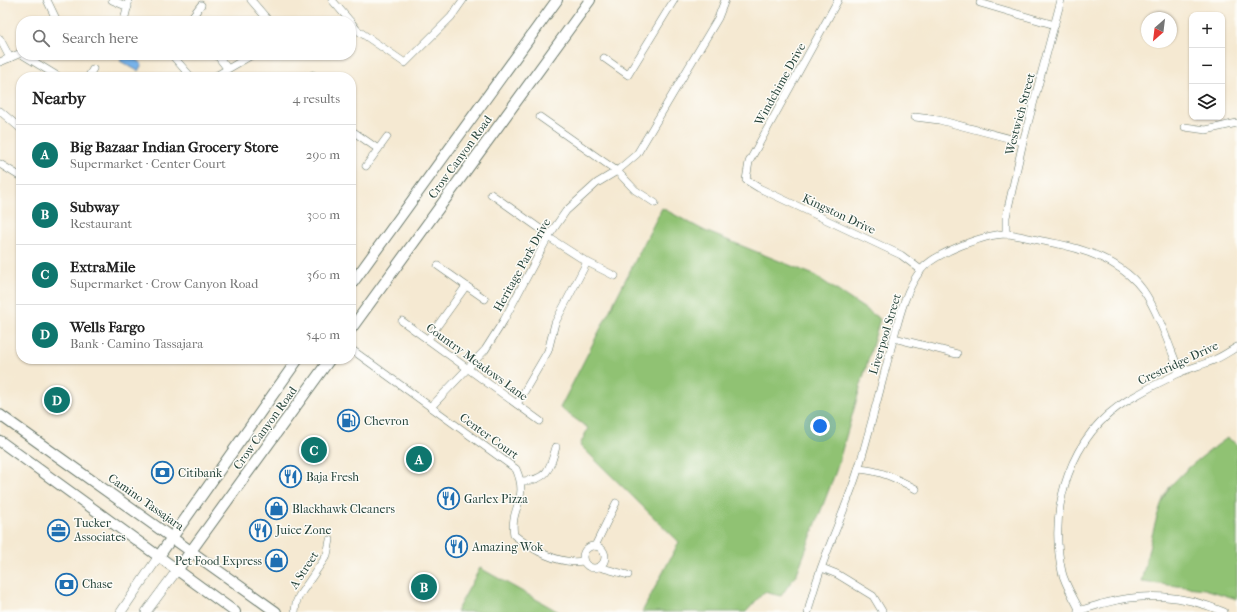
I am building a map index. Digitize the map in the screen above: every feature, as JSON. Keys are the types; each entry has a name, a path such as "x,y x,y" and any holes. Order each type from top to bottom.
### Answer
{"main road":[{"name":"Crow Canyon Road","path":"356,278 558,0"},
{"name":"Crow Canyon Road","path":"356,322 590,0"},
{"name":"Crow Canyon Road","path":"159,556 294,364"},
{"name":"Crow Canyon Road","path":"178,569 326,364"},
{"name":"Camino Tassajara","path":"0,415 276,612"},
{"path":"0,441 178,569 235,612"}],"street":[{"path":"47,0 55,16"},
{"path":"112,0 128,3 125,16"},
{"path":"251,0 265,16"},
{"path":"332,0 346,16"},
{"path":"356,29 405,64 451,17 463,0"},
{"path":"604,58 628,75 674,0"},
{"name":"Heritage Park Drive","path":"431,407 485,350 500,326 548,238 566,211 597,183 617,171 637,154 718,18 725,0"},
{"name":"Windchime Drive","path":"746,180 749,162 838,0"},
{"name":"Westwich Street","path":"1006,234 1006,217 1023,142 1061,0"},
{"path":"980,3 1055,24"},
{"path":"193,16 201,5"},
{"path":"0,39 10,58"},
{"path":"0,62 16,56"},
{"path":"31,60 51,72"},
{"path":"176,60 187,72"},
{"path":"221,60 227,68"},
{"path":"221,72 242,60"},
{"path":"0,111 16,125"},
{"path":"540,117 617,171 635,190 655,203"},
{"path":"915,117 939,120 1023,142"},
{"path":"1185,127 1206,130 1237,123"},
{"path":"356,134 378,149"},
{"path":"366,166 387,137"},
{"path":"0,164 16,174"},
{"name":"Kingston Drive","path":"746,180 759,188 901,255 921,270"},
{"path":"491,194 539,228 548,238 587,262 615,276"},
{"name":"Liverpool Street","path":"808,612 822,568 842,518 858,469 904,302 921,270 938,256 970,242 1006,234 1058,244 1103,257 1124,271 1143,290 1156,316 1180,373"},
{"path":"517,404 548,351 555,323 587,262"},
{"path":"438,266 485,298"},
{"path":"428,340 466,286"},
{"name":"Country Meadows Lane","path":"402,321 540,421"},
{"path":"894,338 957,354"},
{"name":"Crestridge Drive","path":"1079,611 1063,573 1057,540 1059,503 1068,471 1083,444 1099,423 1127,400 1180,373 1217,359 1237,346"},
{"name":"Center Court","path":"356,353 516,469 521,481"},
{"path":"556,447 552,461 545,474 539,480 521,481 522,492 512,524 514,535 531,548 558,559 573,562 583,561"},
{"path":"858,469 872,470 886,474 916,489"},
{"path":"595,546 616,503"},
{"name":"A Street","path":"295,612 296,603 299,596 327,556 330,540"},
{"path":"598,567 604,560 605,556 603,551 595,546 591,546 584,552 583,561 589,568 598,567 628,575"},
{"path":"121,612 159,556"},
{"path":"822,568 843,578 873,596 882,611"},
{"path":"146,612 178,569"},
{"path":"1079,611 1126,597 1166,596 1202,603 1224,612"}],"green space":[{"path":"662,208 705,231 814,275 880,319 836,471 797,573 781,596 764,592 746,612 642,612 679,542 580,445 588,428 560,408"},
{"path":"1227,438 1237,444 1237,599 1205,589 1141,582 1156,519 1160,506 1169,488 1189,467"},
{"path":"480,568 559,612 456,612"}],"water":[{"path":"136,60 142,64 138,71 120,61"}],"place":[{"name":"Wells Fargo","path":"57,400"},
{"name":"Chevron","path":"349,421"},
{"name":"ExtraMile","path":"314,450"},
{"name":"Big Bazaar Indian Grocery Store","path":"419,459"},
{"name":"Citibank","path":"163,473"},
{"name":"Baja Fresh","path":"291,477"},
{"name":"Garlex Pizza","path":"448,499"},
{"name":"Blackhawk Cleaners","path":"277,509"},
{"name":"Tucker Associates","path":"59,530"},
{"name":"Juice Zone","path":"261,530"},
{"name":"Amazing Wok","path":"457,547"},
{"name":"Pet Food Express","path":"277,561"},
{"name":"Chase","path":"67,584"},
{"name":"Subway","path":"424,587"}]}
